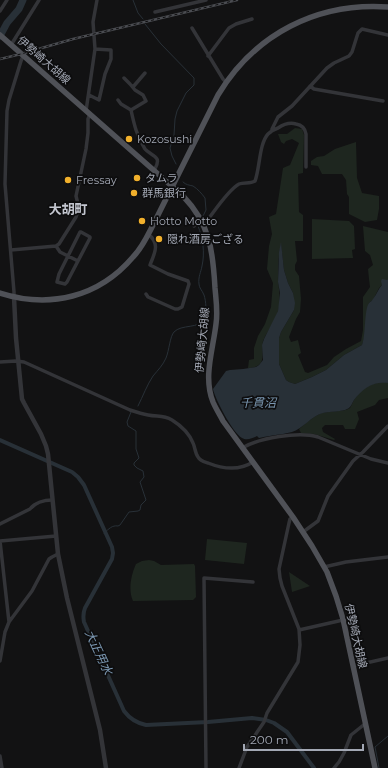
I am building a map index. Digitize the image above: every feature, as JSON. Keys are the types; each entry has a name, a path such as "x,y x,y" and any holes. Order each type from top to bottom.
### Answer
{"main road":[{"path":"0,293 14,297 36,300 52,300 76,295 90,290 107,280 125,266 136,254 148,234 211,109 226,82 241,64 275,35 318,14 355,7 388,7"},
{"name":"伊勢崎大胡線","path":"0,35 185,199 202,222 213,254 216,326 209,373 210,391 213,403 242,448 293,517 327,572 343,620 375,768"}],"street":[{"path":"0,11 7,0"},
{"path":"11,44 39,0"},
{"path":"10,250 56,246 59,244 76,217 78,204 76,196 88,133 89,95 95,49 93,22 97,0"},
{"path":"155,12 206,0"},
{"path":"208,56 229,28 252,19"},
{"path":"192,28 208,56 226,82"},
{"path":"272,131 278,117 292,106 327,68 349,56 352,52 358,33 362,29 388,35"},
{"path":"89,95 99,100 105,74 111,59 111,50 95,49"},
{"path":"23,56 7,111 5,184 18,361 24,403 43,440 48,459 58,554 67,598 100,730 106,768"},
{"path":"133,87 145,74"},
{"path":"124,78 137,92 143,95 146,101 130,110"},
{"path":"310,86 314,89 383,101"},
{"path":"118,100 130,110 135,128 141,141 147,150 157,159 158,161 154,172"},
{"path":"194,226 195,224 206,222 222,201 240,184 255,181 263,143 272,131 290,123 298,124 306,131 306,167"},
{"path":"81,232 90,237 78,261 66,284 57,282 59,274 81,232"},
{"path":"146,294 148,297 178,309 182,307 189,284 188,280 168,274 150,265 156,248 152,238 148,234"},
{"path":"56,246 60,252 78,261"},
{"path":"0,362 24,362 130,410 146,415 166,417 189,435 193,442 195,453 200,460 230,469 242,467 253,462"},
{"path":"303,532 317,522 331,491 353,461 388,426"},
{"path":"242,448 270,438 307,434 318,436 360,455 388,463"},
{"path":"0,524 30,509 33,505 47,500 52,500"},
{"path":"239,768 247,747 264,722 266,715 298,662 300,645 299,630 282,586 279,569 288,522 293,517"},
{"path":"9,622 0,541 56,536"},
{"path":"0,661 9,622 32,591 49,559 58,554"},
{"path":"324,567 346,562 388,557"},
{"path":"206,768 204,578 253,582"},
{"path":"299,630 343,620"},
{"path":"353,666 388,658"},
{"path":"334,768 344,753 351,735 366,723"},
{"path":"0,756 2,768"}],"shaded area":[{"path":"295,128 302,129 304,135 303,173 298,174 299,212 303,215 303,241 295,241 297,261 295,270 299,276 301,299 300,312 289,337 291,342 298,340 301,353 298,355 305,372 308,373 327,365 334,357 361,341 363,330 363,297 370,287 368,269 373,265 370,255 365,251 363,226 388,232 388,279 379,288 373,300 369,303 362,345 344,355 326,370 295,384 286,380 279,364 279,338 294,310 293,293 284,270 281,244 278,266 280,299 278,311 263,341 263,355 260,364 256,367 248,368 249,360 254,359 254,348 271,307 273,283 267,269 269,246 272,234 269,217 276,214 283,168 290,165 299,143 292,139 286,141 284,144 281,142 278,134 287,134"},
{"path":"356,142 357,178 362,193 379,196 377,220 365,222 349,214 349,197 347,194 346,180 342,174 322,174 318,166 311,165 311,161 317,157 324,156 335,149"},
{"path":"312,219 349,221 354,226 355,249 352,250 353,258 312,259"},
{"path":"385,382 388,383 388,398 379,400 375,405 357,412 359,419 355,429 345,429 343,425 325,425 322,428 323,432 335,439 334,440 314,434 301,433 299,429 316,416 322,413 348,409 367,386"},
{"path":"207,539 247,543 244,564 205,560"},
{"path":"149,560 161,565 194,564 196,597 193,600 133,601 130,587 134,568 136,564"},
{"path":"289,572 310,586 292,592"}],"water":[{"name":"千貫沼","path":"281,242 284,270 293,293 295,303 294,310 279,338 279,364 286,380 295,384 312,377 326,370 344,355 362,345 367,306 373,300 382,285 382,279 388,279 388,383 378,383 369,386 357,396 350,407 343,411 326,412 319,415 292,432 259,438 257,436 246,439 238,435 229,423 214,394 213,389 226,371 256,367 263,360 262,345 278,311 280,293 278,282 279,252"}],"waterway":[{"path":"0,36 7,23 19,9 23,0"},
{"path":"133,0 138,13 143,19"},
{"path":"145,24 161,44 194,78 194,85 186,93 177,111 175,119 174,135 170,148 176,164"},
{"path":"183,182 195,187 205,198 206,210 202,218"},
{"path":"138,406 151,379 165,361 171,337 174,332 181,328 199,324 204,319 206,310 205,300 199,281 203,261 202,241 198,226 199,224"},
{"path":"104,533 112,527 120,525 129,512 140,510 141,505 146,500 140,482 144,477 143,471 134,465 139,458 136,449 136,431 128,426 127,422 131,412"},
{"name":"大正用水","path":"0,440 72,472 84,485 112,547 113,553 112,559 85,608 83,615 84,622 124,711 136,722 146,725 252,718 266,720 274,723 287,732 314,768"},
{"path":"379,768 375,747 388,736"}],"railway":[{"path":"0,59 73,39 237,0"}],"place":[{"name":"Kozosushi","path":"129,139"},
{"name":"タムラ","path":"137,178"},
{"name":"Fressay","path":"68,180"},
{"name":"群馬銀行","path":"134,193"},
{"name":"Hotto Motto","path":"142,221"},
{"name":"隠れ酒房ござる","path":"159,239"}],"district":[{"name":"大胡町","path":"68,209"}]}
